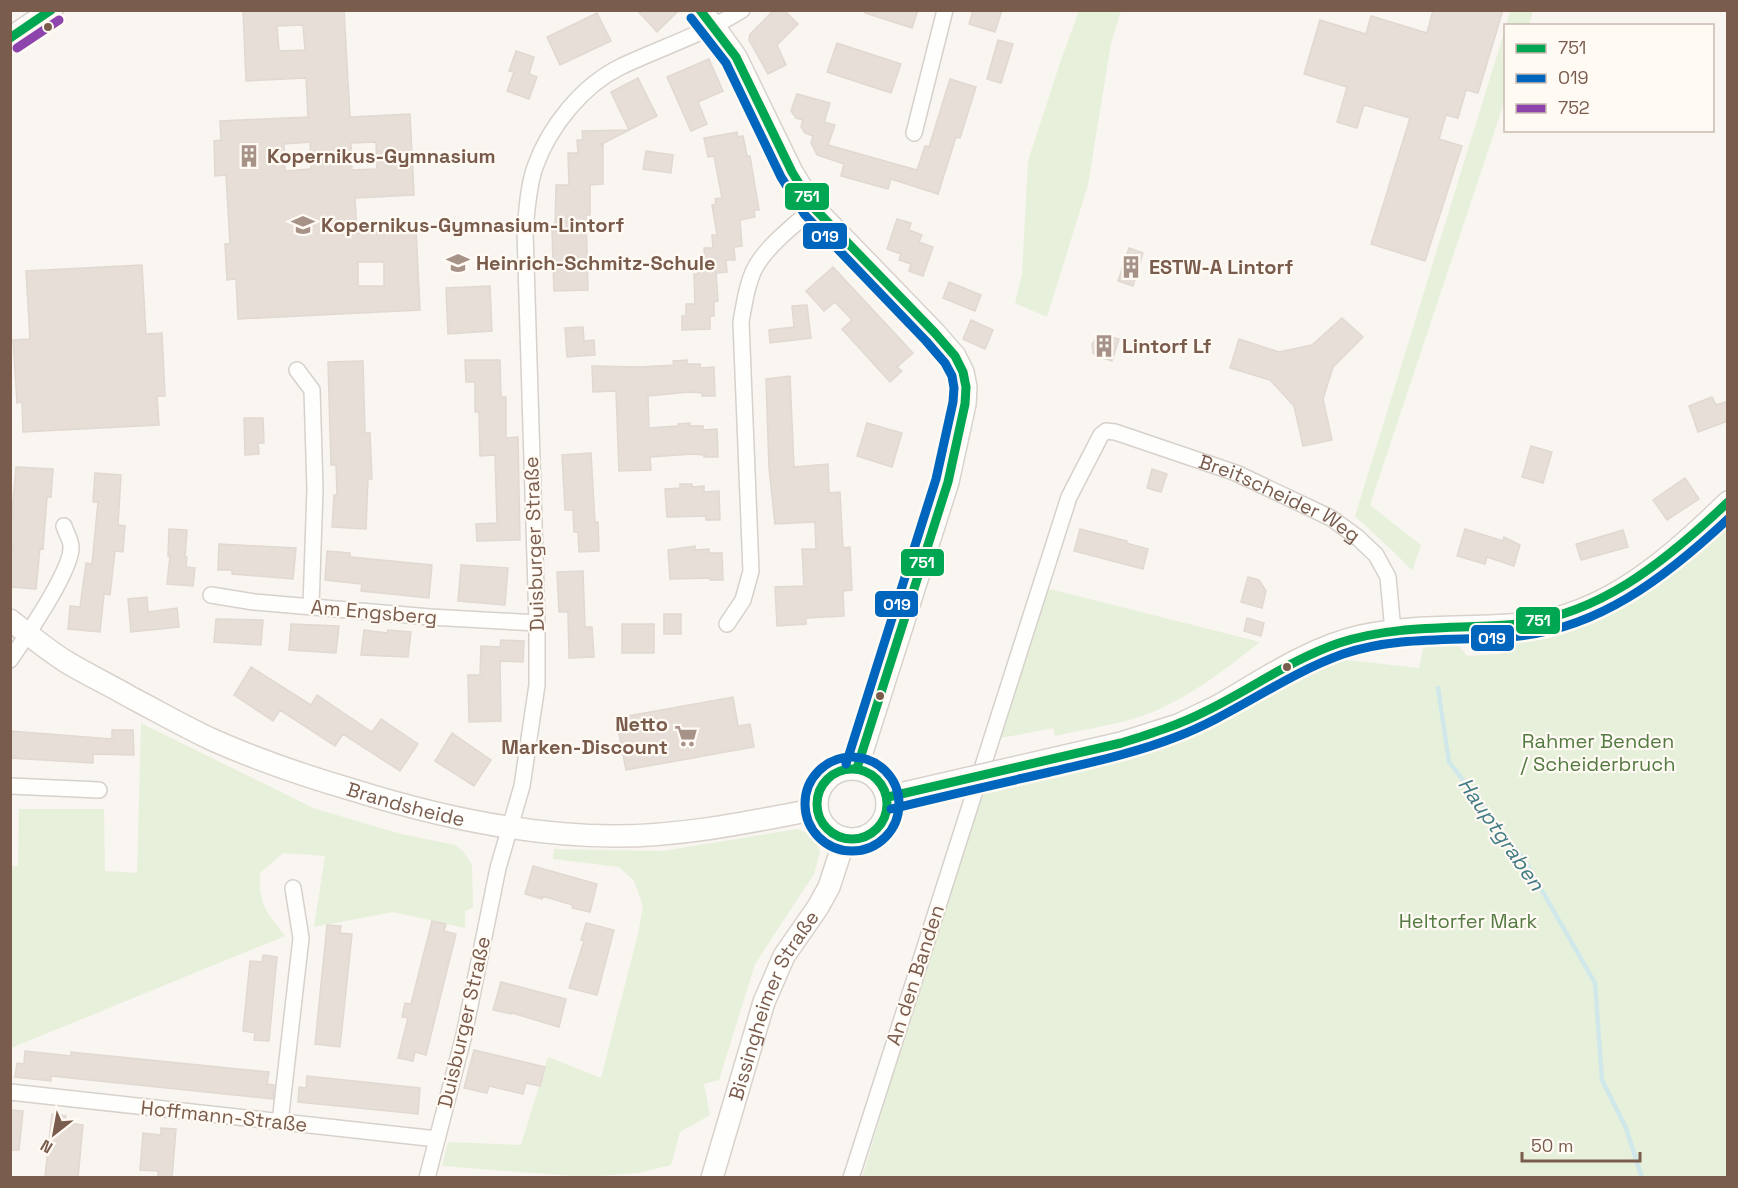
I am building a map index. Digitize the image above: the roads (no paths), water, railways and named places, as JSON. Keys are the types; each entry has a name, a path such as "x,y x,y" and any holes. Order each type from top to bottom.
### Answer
{"main road":[{"path":"10,38 52,10"},
{"path":"706,18 736,57 792,172 814,208 942,340 955,356 963,372 966,387 965,404 948,482 857,768"},
{"path":"896,795 876,778 857,768 845,768 826,779 820,788 817,809 820,820 835,835 859,839 872,833 882,824 896,795 1121,743 1178,725 1218,706 1287,666 1360,636 1393,631 1527,624 1573,612 1616,592 1658,566 1684,545 1728,502"},
{"name":"Brandsheide","path":"10,620 64,660 212,739 256,758 316,779 458,819 508,829 603,836 656,835 701,831 817,809"},
{"name":"Bissingheimer Straße","path":"712,1178 764,1002 784,956 829,887 845,838"}],"street":[{"name":"Duisburger Straße","path":"427,1178 464,1035 488,910 508,829 522,786 535,702 537,623 525,231 528,198 535,168 548,139 586,91 618,68 706,18 742,10"},
{"path":"914,133 945,10"},
{"path":"727,624 743,600 751,571 741,322 745,298 754,270 777,240 814,208"},
{"path":"297,370 312,390 315,489 311,606"},
{"name":"Breitscheider Weg","path":"1101,435 1106,431 1114,432 1236,473 1331,518 1358,537 1376,555 1388,578 1393,631"},
{"name":"An den Banden","path":"851,1178 1069,497 1101,435"},
{"path":"10,660 28,634 68,565 72,547 64,526"},
{"name":"Am Engsberg","path":"211,595 254,602 430,617 537,623"},
{"path":"10,786 99,790"},
{"path":"280,1122 301,938 293,888"},
{"name":"Hoffmann-Straße","path":"10,1092 437,1139"}],"waterway":[{"name":"Hauptgraben","path":"1438,688 1449,762 1525,861 1595,983 1602,1080 1626,1128 1642,1178"}],"place":[{"name":"Kopernikus-Gymnasium","path":"249,156"},
{"name":"Kopernikus-Gymnasium-Lintorf","path":"303,225"},
{"name":"Heinrich-Schmitz-Schule","path":"458,263"},
{"name":"ESTW-A Lintorf","path":"1131,267"},
{"name":"Lintorf Lf","path":"1104,346"},
{"name":"Netto Marken-Discount","path":"686,736"}],"park label":[{"name":"Rahmer Benden / Scheiderbruch","path":"1598,752"},
{"name":"Heltorfer Mark","path":"1468,921"}]}
